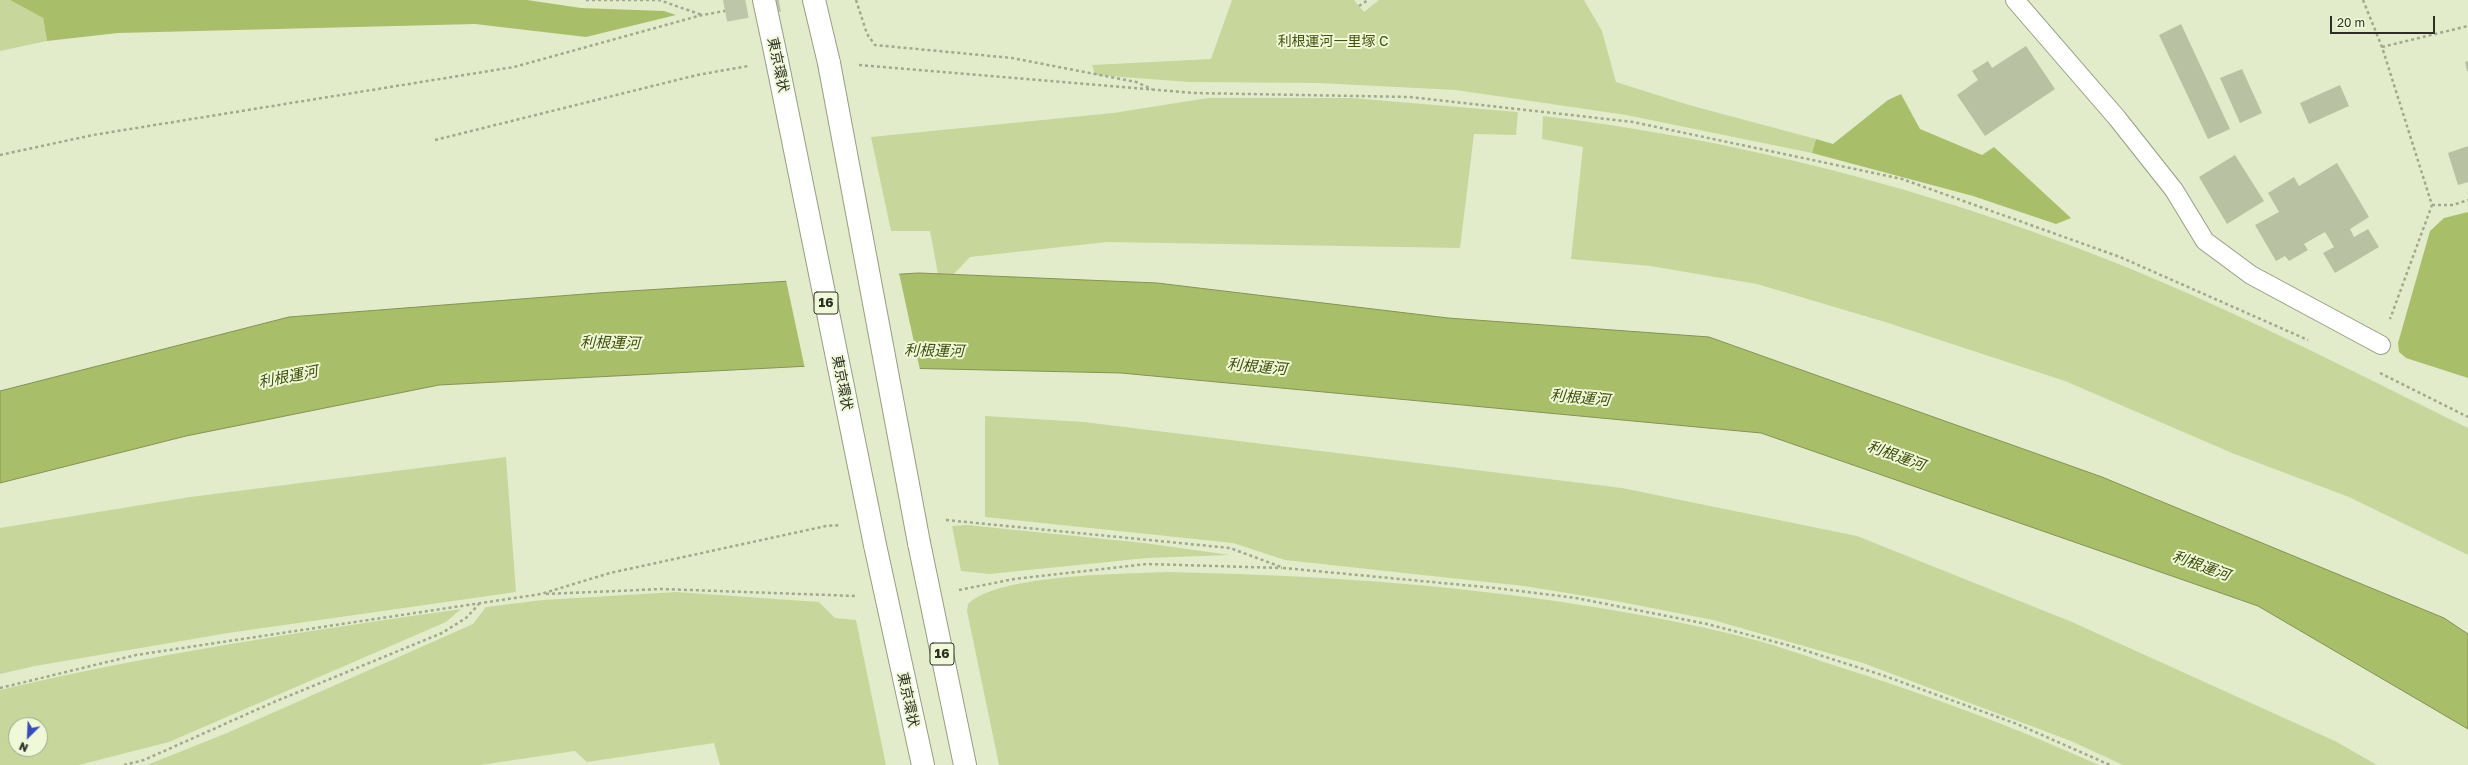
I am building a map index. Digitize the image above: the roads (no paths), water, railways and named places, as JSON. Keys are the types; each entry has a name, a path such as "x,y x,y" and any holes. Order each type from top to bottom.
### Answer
{"highway":[{"name":"東京環状","path":"764,0 778,61 875,545 922,765"},
{"name":"16","path":"814,0 829,63 919,543 965,765"}],"lane":[{"path":"2015,0 2117,118 2174,190 2205,240 2251,275 2381,345"}],"water":[{"name":"利根運河","path":"919,273 1157,283 1448,318 1709,337 2102,477 2444,618 2468,634 2468,729 2258,606 1761,433 1121,373 810,366 439,385 186,436 0,483 0,391 289,317 598,293"}],"tunnel":[{"path":"725,11 783,0"}],"park label":[{"name":"利根運河一里塚 C","path":"1333,42"}]}
